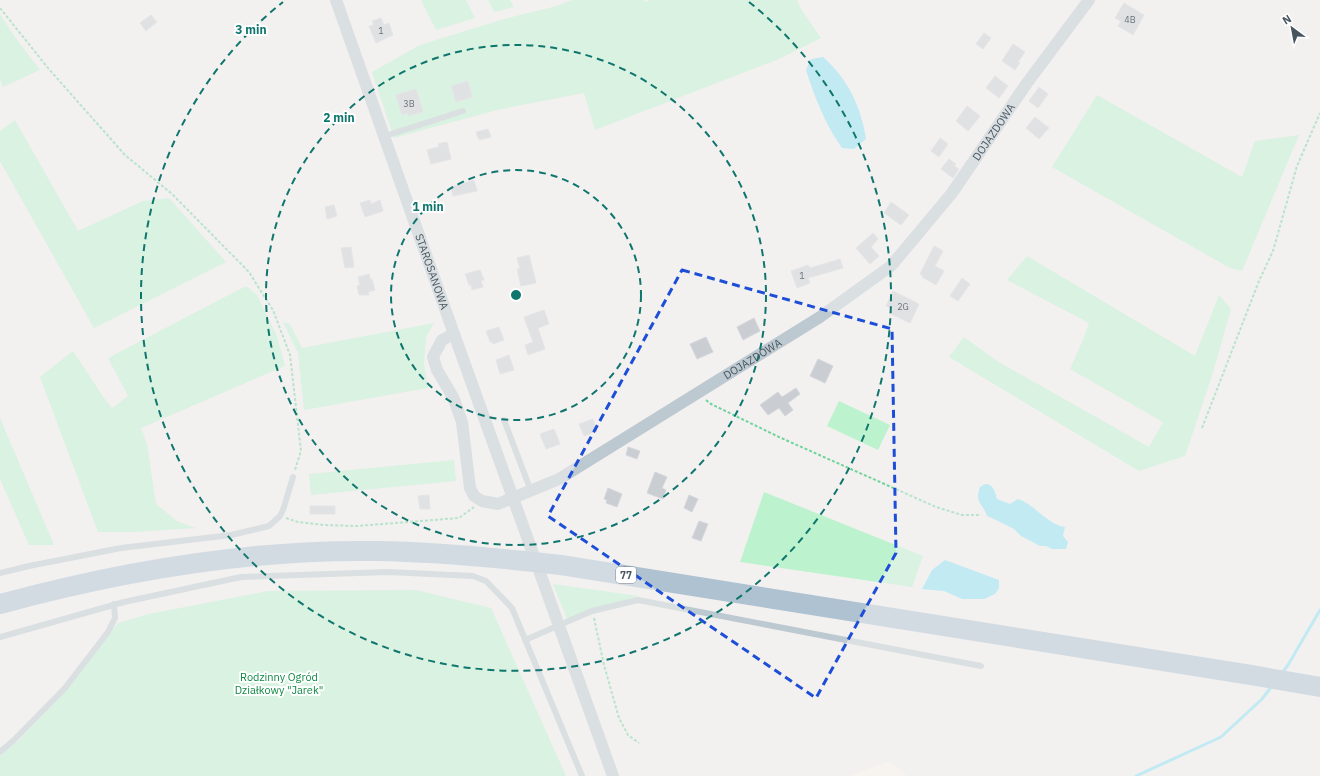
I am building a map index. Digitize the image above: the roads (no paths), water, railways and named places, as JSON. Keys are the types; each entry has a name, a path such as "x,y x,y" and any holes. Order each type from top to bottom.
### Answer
{"main road":[{"name":"77","path":"0,604 142,571 250,556 375,551 430,552 496,557 561,565 1312,686"}],"street":[{"name":"STAROSANOWA","path":"336,0 613,776"},
{"name":"DOJAZDOWA","path":"454,334 442,340 433,357 437,370 454,396 462,422 470,488 474,496 482,501 498,504 559,479 820,317 891,266 952,193 1027,82 1089,0"}],"lane":[{"path":"385,136 463,111"},
{"path":"504,420 531,491"},
{"path":"0,573 121,548 231,535 268,526 280,516 293,477"},
{"path":"0,637 114,604 242,577 388,572 473,576 486,581 512,608 582,776"},
{"path":"525,640 592,611 638,600 981,666"},
{"path":"0,752 14,740 65,688 108,632 115,618 114,604"}],"water":[{"path":"823,57 840,75 846,84 861,116 866,139 854,149 842,148 830,130 809,80 806,70 811,59"},
{"path":"985,484 992,487 995,491 997,499 1010,504 1018,499 1030,505 1052,522 1065,527 1063,536 1068,542 1066,549 1052,549 1046,546 1040,546 1021,536 1014,529 987,516 978,496 980,487"},
{"path":"945,560 999,580 999,588 995,594 984,599 962,599 944,591 922,589 932,570"}],"waterway":[{"path":"1282,673 1320,610"},
{"path":"1136,776 1221,737 1262,699 1272,686"}],"park label":[{"name":"Rodzinny Ogród Działkowy \"Jarek\"","path":"279,683"}]}
